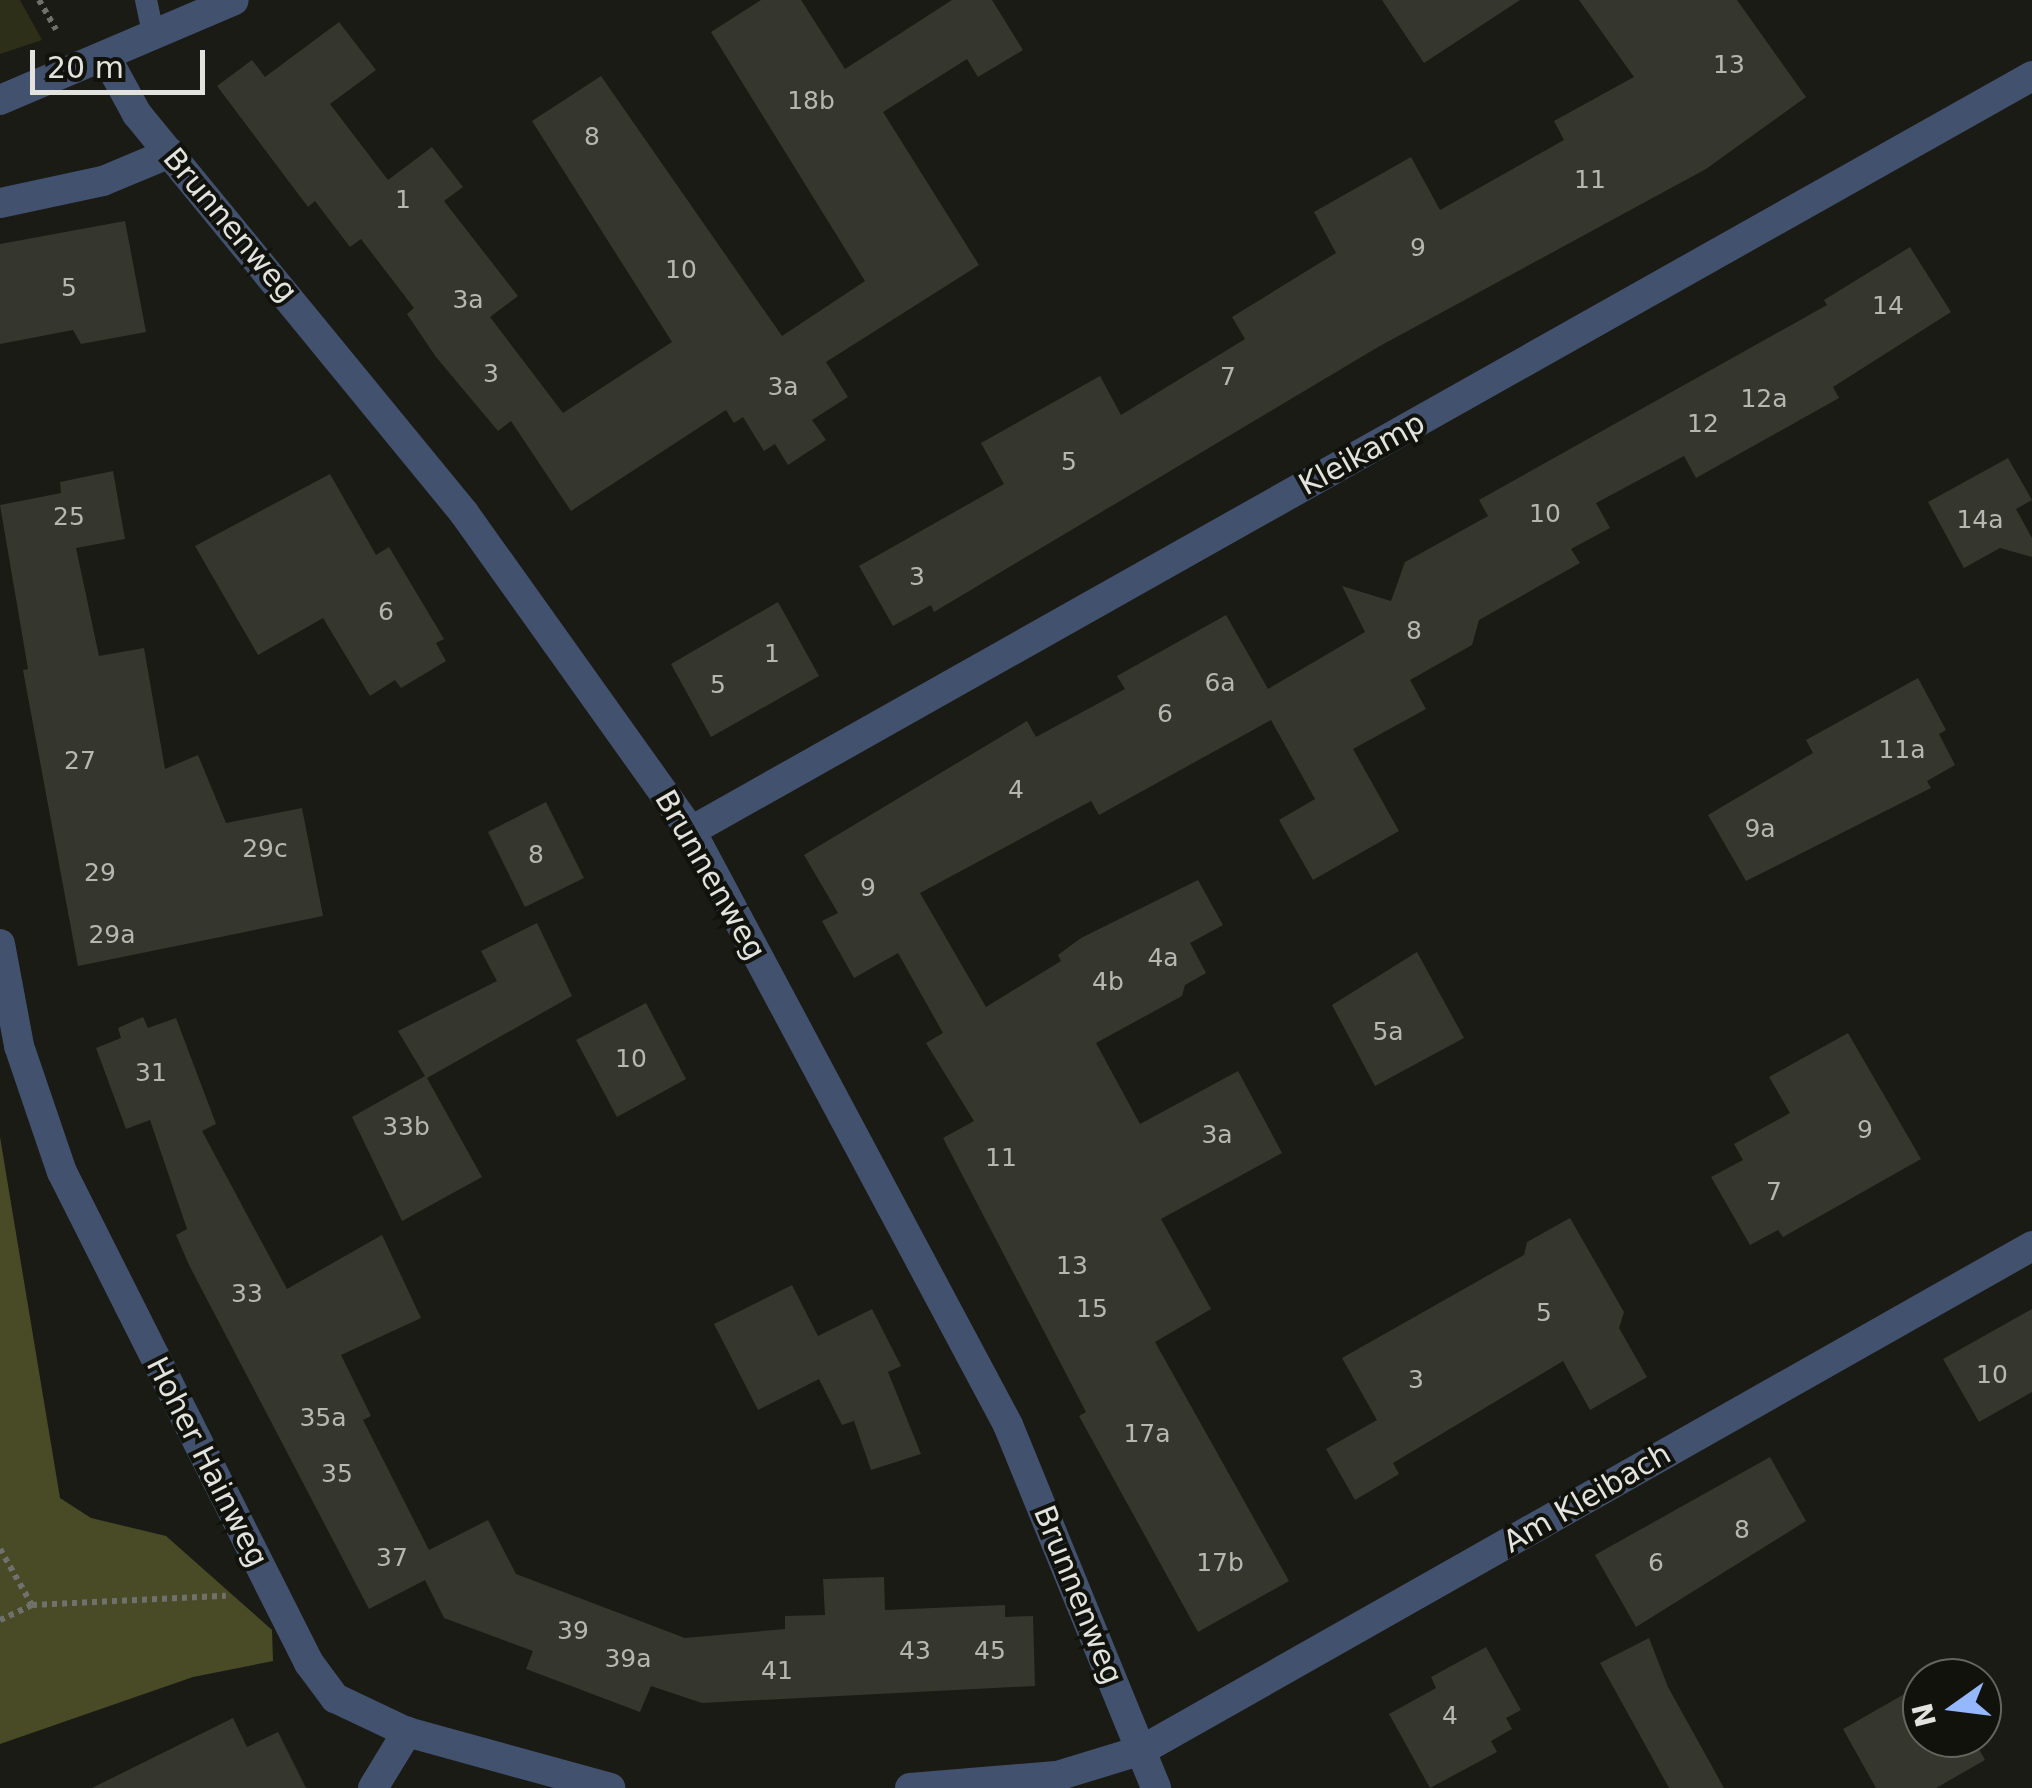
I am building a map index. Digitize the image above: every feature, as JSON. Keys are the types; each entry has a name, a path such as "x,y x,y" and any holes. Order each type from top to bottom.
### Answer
{"street":[{"path":"0,100 107,58 234,0"},
{"name":"Brunnenweg","path":"107,58 137,114 464,513 691,831 1008,1426 1156,1788"},
{"name":"Kleikamp","path":"691,831 2032,76"},
{"path":"0,202 104,181 170,153"},
{"name":"Hoher Hainweg","path":"0,944 19,1046 62,1172 276,1599 335,1698 407,1732 610,1788"},
{"name":"Am Kleibach","path":"1142,1750 2032,1246"},
{"path":"373,1788 407,1732"},
{"path":"910,1788 1057,1776 1142,1750"}],"lane":[{"path":"146,0 153,34"}],"path":[{"path":"0,1550 32,1605"},
{"path":"0,1620 32,1605 198,1594 276,1599"}],"green space":[{"path":"0,0 20,0 42,40 0,54"},
{"path":"0,1137 60,1498 91,1518 166,1536 272,1630 273,1661 193,1677 0,1744"}],"building":[{"path":"761,0 801,0 845,69 952,0 992,0 1023,50 978,77 967,59 883,112 979,265 826,362 848,397 812,420 826,440 788,465 775,444 764,451 743,417 734,423 726,410 571,511 511,421 498,431 436,357 407,314 414,308 361,239 350,247 315,201 308,207 217,86 252,60 265,77 339,22 376,70 330,104 388,180 432,147 463,187 444,201 518,296 490,317 563,413 672,342 532,121 601,76 782,336 865,281 711,32"},
{"path":"1382,0 1520,0 1424,63"},
{"path":"1579,0 1737,0 1806,97 1706,169 1378,347 934,612 931,605 893,626 859,566 1004,484 981,443 1100,376 1121,415 1245,339 1232,317 1336,253 1314,212 1411,157 1440,210 1564,140 1554,121 1634,77"},
{"path":"125,221 146,332 81,344 73,330 0,344 0,244"},
{"path":"1910,247 1951,312 1833,387 1839,398 1696,478 1684,456 1596,503 1610,528 1571,549 1580,563 1479,620 1472,645 1410,680 1426,709 1353,749 1399,831 1313,880 1279,820 1315,799 1271,720 1099,815 1091,801 920,893 986,1007 1061,961 1058,955 1081,938 1198,880 1223,925 1190,943 1206,973 1185,985 1182,996 1096,1043 1140,1124 1238,1071 1282,1153 1161,1219 1211,1309 1155,1342 1289,1581 1198,1632 1079,1416 1086,1412 943,1138 974,1121 926,1043 943,1033 898,953 854,978 822,921 838,913 804,855 1027,721 1036,737 1125,689 1117,676 1226,615 1268,689 1365,632 1342,586 1391,601 1405,562 1488,516 1479,500 1827,305 1824,300"},
{"path":"2008,458 2032,500 2016,509 2032,538 2032,557 2000,548 1964,568 1928,502"},
{"path":"113,471 125,539 76,548 99,656 144,648 165,769 198,755 226,823 302,808 323,916 78,966 23,670 28,669 0,505 61,493 60,482"},
{"path":"330,474 376,555 389,547 444,639 436,643 446,661 401,688 395,680 370,696 323,618 258,655 195,546"},
{"path":"778,602 819,676 711,737 671,664"},
{"path":"1918,678 1946,730 1939,734 1955,765 1927,781 1931,788 1746,881 1708,815 1813,753 1806,740"},
{"path":"546,802 584,878 525,907 488,832"},
{"path":"537,923 572,996 427,1078 482,1177 402,1221 352,1117 425,1076 398,1031 497,981 481,951"},
{"path":"1417,952 1464,1038 1375,1086 1332,1005"},
{"path":"646,1003 686,1079 617,1117 576,1040"},
{"path":"143,1017 148,1028 176,1018 216,1124 202,1131 287,1289 382,1235 421,1318 341,1355 371,1416 363,1420 429,1550 488,1520 516,1574 685,1638 785,1629 785,1616 825,1615 823,1579 884,1577 885,1610 1005,1605 1005,1617 1033,1616 1035,1686 702,1703 651,1686 640,1712 526,1669 533,1651 444,1618 425,1580 369,1609 189,1265 176,1235 187,1229 150,1120 126,1129 96,1048 121,1038 118,1028"},
{"path":"1848,1033 1921,1159 1783,1237 1778,1230 1750,1245 1711,1177 1743,1160 1734,1144 1790,1113 1769,1077"},
{"path":"1570,1218 1624,1312 1619,1328 1647,1377 1590,1410 1563,1361 1393,1463 1399,1474 1355,1500 1326,1449 1377,1420 1342,1358 1524,1255 1527,1242"},
{"path":"792,1285 818,1336 872,1309 901,1366 888,1372 921,1454 871,1470 854,1421 842,1425 819,1379 758,1410 714,1324"},
{"path":"2032,1309 2032,1392 1979,1422 1943,1359"},
{"path":"1770,1457 1806,1521 1636,1627 1595,1555"},
{"path":"1649,1638 1668,1687 1724,1788 1669,1788 1600,1663"},
{"path":"1486,1647 1521,1710 1506,1718 1512,1729 1491,1741 1497,1752 1430,1788 1389,1714 1436,1688 1431,1677"},
{"path":"1902,1695 1902,1758 1985,1760 1936,1788 1876,1788 1843,1729"},
{"path":"233,1718 247,1747 278,1732 306,1788 92,1788"}]}
